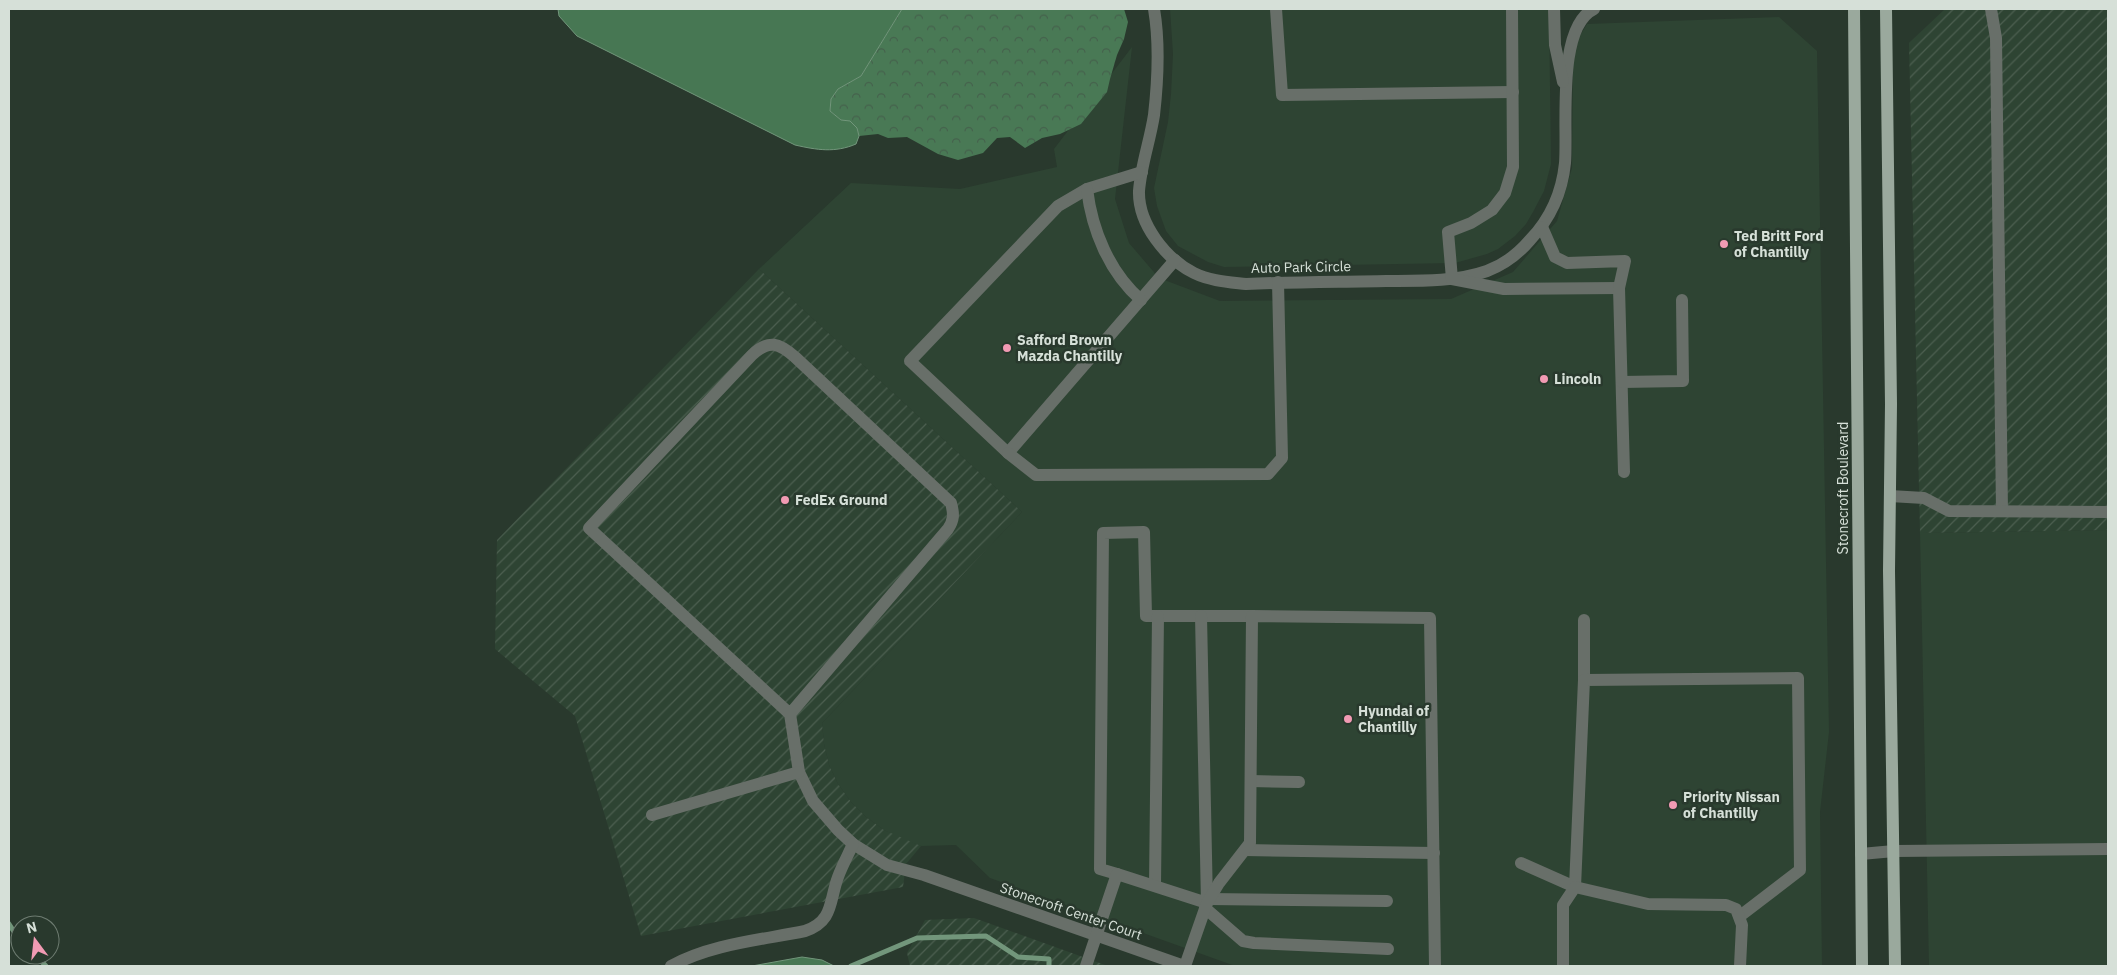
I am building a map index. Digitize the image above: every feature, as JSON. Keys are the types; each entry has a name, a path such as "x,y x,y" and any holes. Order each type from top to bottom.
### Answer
{"main road":[{"name":"Stonecroft Boulevard","path":"1854,9 1862,966"},
{"path":"1886,9 1895,966"}],"street":[{"name":"Auto Park Circle","path":"1154,9 1158,32 1158,74 1153,117 1139,192 1142,212 1161,247 1175,260 1194,273 1215,280 1246,284 1452,279 1488,271 1506,261 1523,248 1542,228 1552,213 1565,164 1566,95 1570,44 1579,23 1594,9"},
{"path":"1276,9 1282,95 1513,92"},
{"path":"1512,9 1513,167 1500,201 1492,210 1471,223 1448,232 1452,279 1504,289 1619,288"},
{"name":"Auto Park Circle","path":"1554,9 1555,45 1566,95"},
{"path":"1991,9 1996,38 2002,511"},
{"path":"1142,172 1087,189 1066,200 1050,213 910,361 1008,453 1036,476 1268,474 1282,458 1278,282"},
{"path":"1087,189 1094,224 1111,263 1121,280 1140,300"},
{"path":"1542,228 1555,257 1567,263 1625,261 1619,288 1624,472"},
{"path":"1008,453 1175,260"},
{"path":"1622,382 1684,381 1682,300"},
{"path":"772,344 784,348 795,357 951,503 954,521 790,714 589,528 752,355 760,348 772,344"},
{"path":"1890,496 1924,498 1949,511 2108,512"},
{"path":"1387,901 1207,903 1100,869 1103,533 1144,532 1146,616 1430,618 1435,966"},
{"path":"1155,885 1158,616"},
{"path":"1201,616 1207,903 1243,941 1388,949"},
{"path":"1185,966 1207,903 1250,843 1252,616"},
{"path":"1563,966 1563,906 1575,887 1584,680 1584,620"},
{"path":"1584,680 1798,678 1800,870 1740,916"},
{"name":"Stonecroft Center Court","path":"790,714 799,772 813,801 852,844 887,865 949,884 1185,966"},
{"path":"652,815 799,772"},
{"path":"1250,781 1299,782"},
{"path":"671,966 687,957 720,948 818,927 828,915 837,878 852,844"},
{"path":"1861,854 1894,851 2108,849"},
{"path":"1245,850 1434,853"},
{"path":"1521,863 1575,887 1648,904 1726,905 1736,909 1742,925 1740,966"},
{"path":"1086,966 1117,874"}],"shaded area":[{"path":"558,9 902,9 861,76 838,89 831,99 830,111 841,120 850,121 857,128 859,136 856,144 841,149 826,150 795,145 577,36 559,16"},
{"path":"1170,9 1549,9 1551,164 1544,191 1526,224 1515,236 1498,249 1487,254 1455,263 1224,267 1208,262 1178,246 1166,231 1157,206 1154,188 1168,122 1171,94 1173,54"},
{"path":"1945,9 2108,9 2108,530 1920,533 1909,43"},
{"path":"1779,17 1817,51 1829,732 1820,812 1822,966 1235,966 990,878 956,845 921,846 902,839 884,830 866,817 851,802 838,784 829,765 822,723 1022,512 759,269 851,183 960,189 1057,167 1054,149 1132,47 1115,199 1129,243 1159,278 1220,301 1451,299 1513,272 1557,221 1572,168 1573,47 1587,24"},
{"path":"759,269 1022,512 822,723 829,765 838,784 851,802 866,817 884,830 921,846 906,864 903,887 641,936 575,716 495,649 497,540"},
{"path":"2108,530 2108,966 1929,966 1920,533"},
{"path":"974,918 1108,966 910,966 907,953 925,920"},
{"path":"802,957 822,960 834,966 752,966"}],"green space":[{"path":"902,9 1124,9 1128,22 1107,92 1081,124 1060,134 1042,138 1025,148 1010,137 997,138 983,153 958,160 938,154 907,137 888,138 878,134 859,136 857,128 841,120 830,111 831,99 838,89 861,76"}],"waterway":[{"path":"851,966 917,938 986,936 1018,957 1049,959 1049,966"}],"place":[{"name":"Ted Britt Ford of Chantilly","path":"1724,244"},
{"name":"Safford Brown Mazda Chantilly","path":"1007,348"},
{"name":"Lincoln","path":"1544,379"},
{"name":"FedEx Ground","path":"785,500"},
{"name":"Hyundai of Chantilly","path":"1348,719"},
{"name":"Priority Nissan of Chantilly","path":"1673,805"}]}
